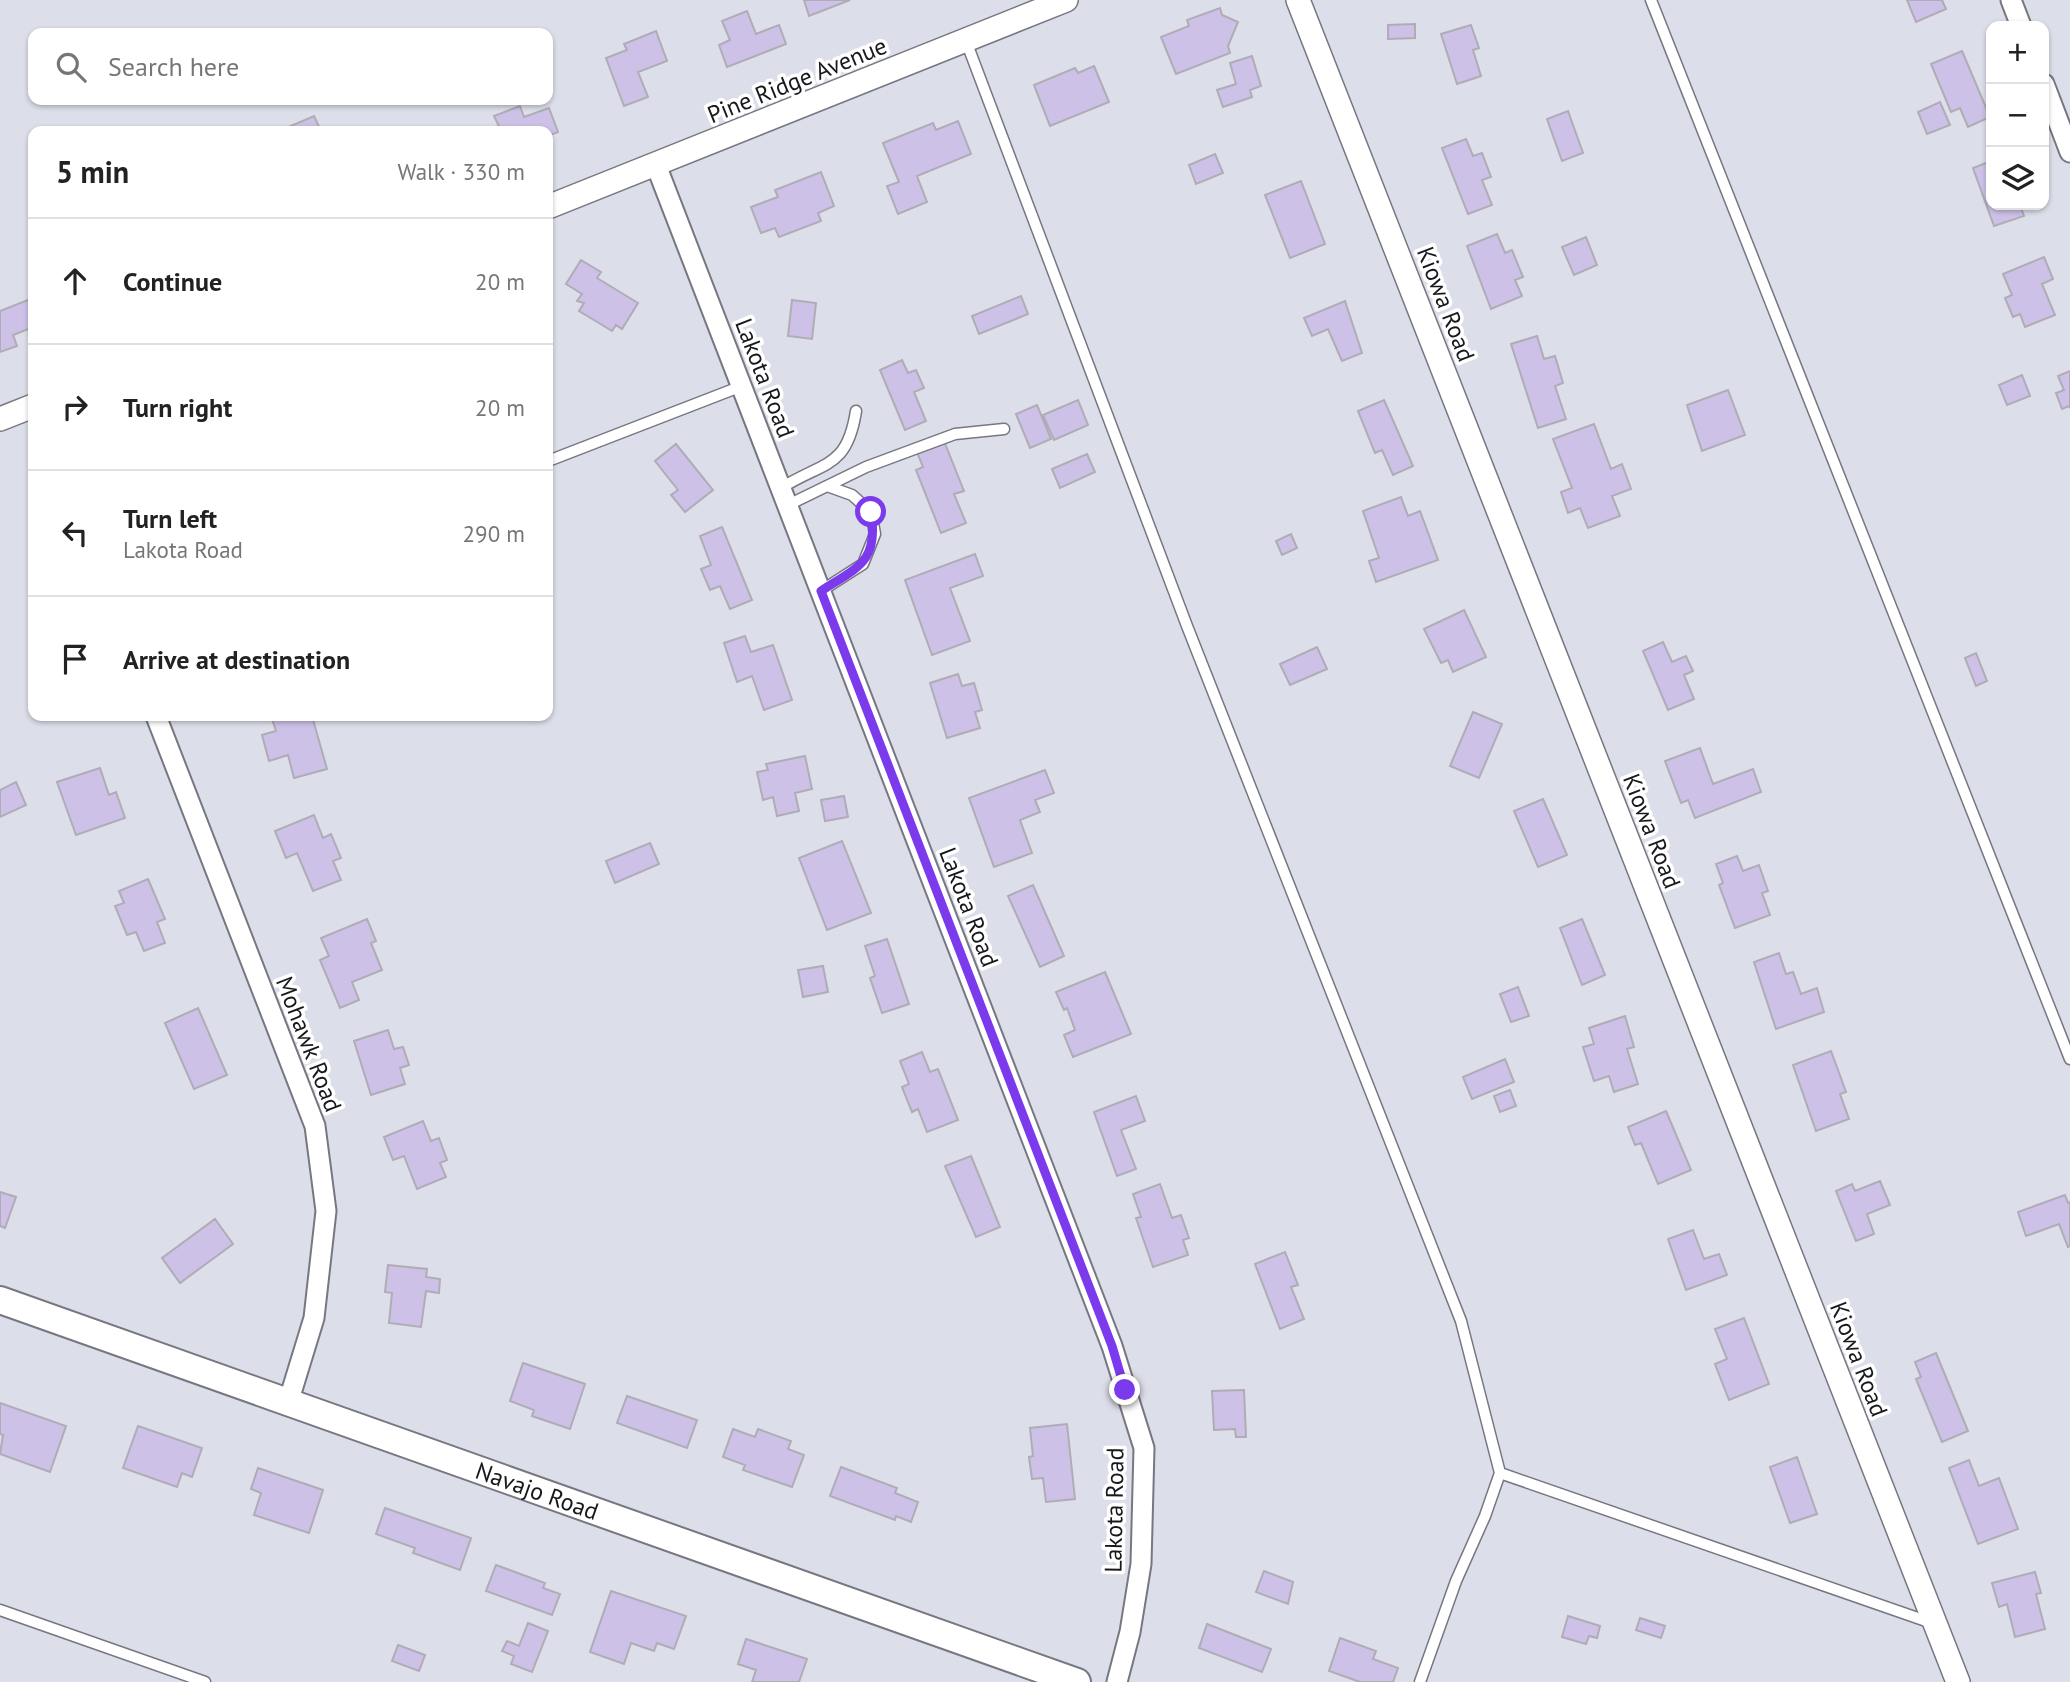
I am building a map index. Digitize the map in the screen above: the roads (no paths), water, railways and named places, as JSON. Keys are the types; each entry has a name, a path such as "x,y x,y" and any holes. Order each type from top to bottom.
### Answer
{"main road":[{"name":"Navajo Road","path":"0,1300 1077,1682"}],"street":[{"name":"Pine Ridge Avenue","path":"553,205 1066,0"},
{"name":"Kiowa Road","path":"1298,0 1958,1682"},
{"path":"2011,0 2019,21"},
{"path":"2049,97 2070,152"},
{"name":"Lakota Road","path":"656,164 1112,1346 1144,1448 1141,1564 1130,1632 1117,1682"},
{"path":"0,419 28,408"},
{"name":"Mohawk Road","path":"158,721 315,1126 326,1211 314,1318 288,1403"}],"lane":[{"path":"1651,0 2070,1059"},
{"path":"966,40 1187,626 1461,1321 1500,1473 1420,1682"},
{"path":"553,459 742,386"},
{"path":"784,496 799,477 832,462 844,450 852,435 856,411"},
{"path":"784,496 827,486 866,467 955,434 1004,429"},
{"path":"821,591 863,564 875,534 871,512 852,495 827,486"},
{"path":"1500,1473 1935,1624"},
{"path":"0,1610 205,1682"}]}
